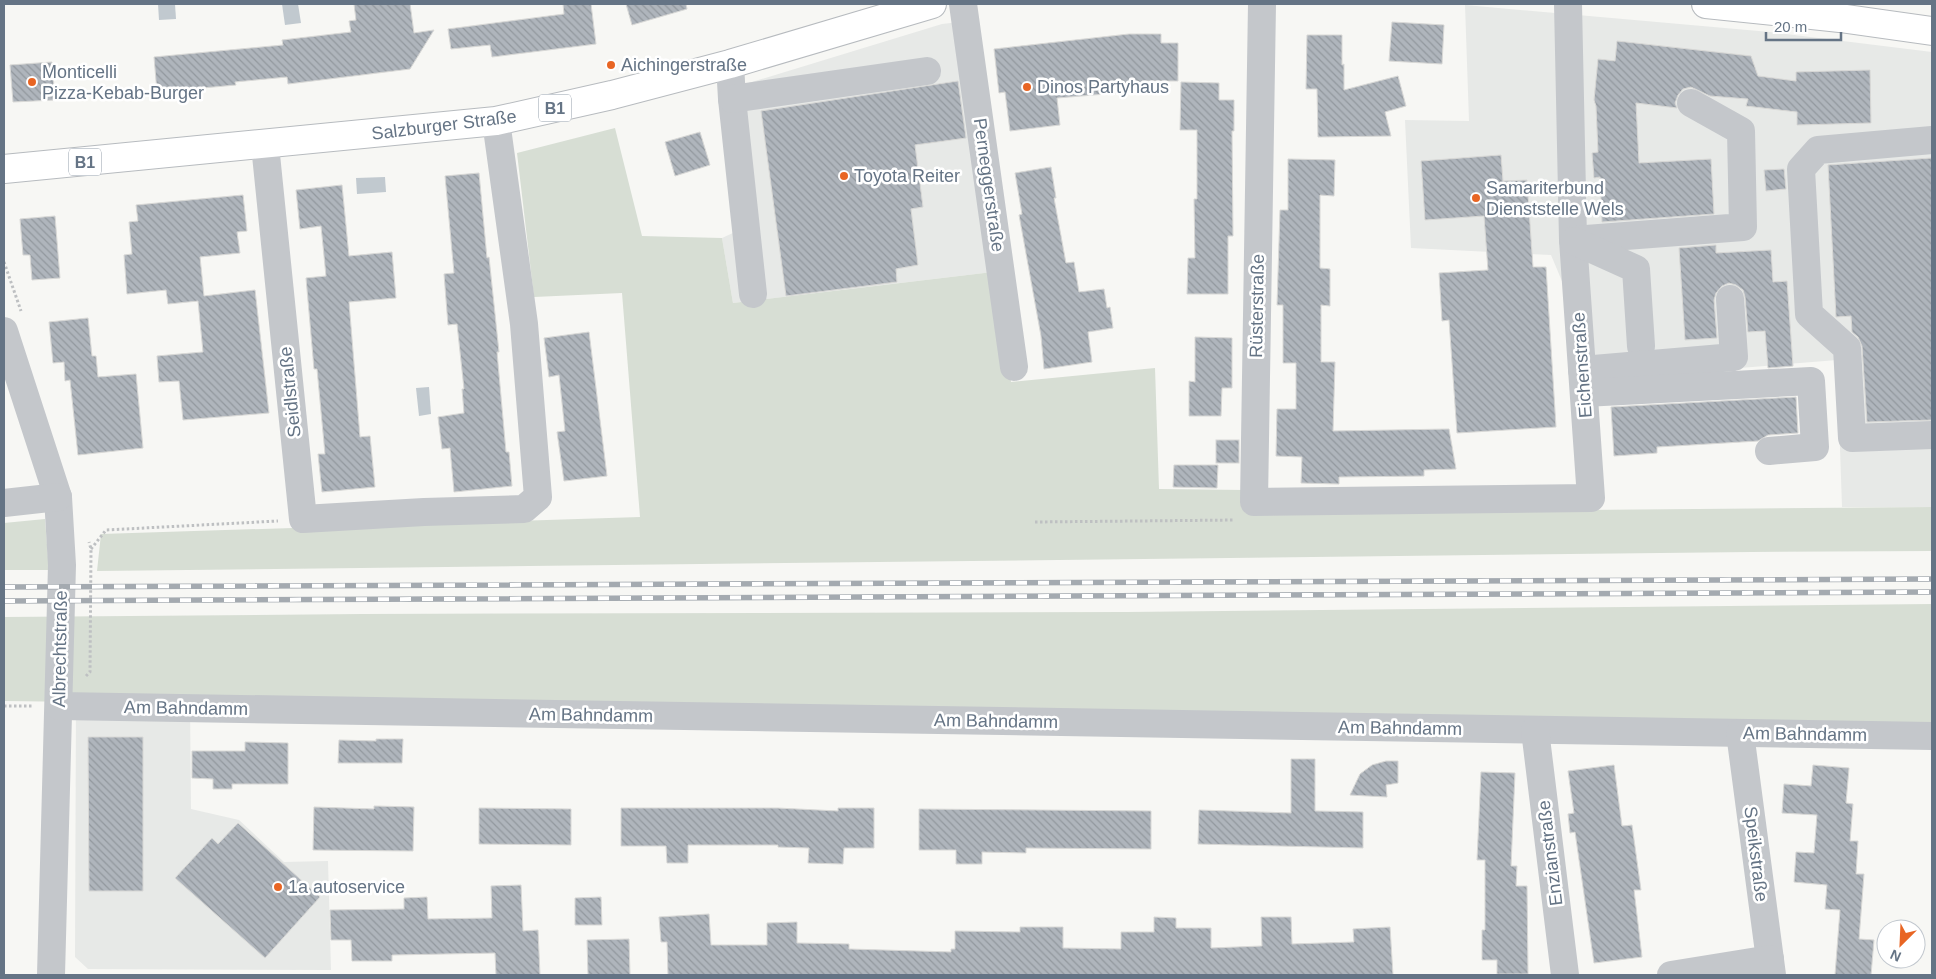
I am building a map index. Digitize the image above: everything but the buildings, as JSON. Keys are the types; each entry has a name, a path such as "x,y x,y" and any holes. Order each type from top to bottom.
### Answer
{"main road":[{"name":"Salzburger Straße","path":"4,169 496,121 612,96 730,64 932,4"},
{"path":"1706,4 1841,11 1932,21"},
{"path":"1841,11 1932,31"}],"street":[{"name":"Perneggerstraße","path":"963,4 1014,367"},
{"name":"Rüsterstraße","path":"1254,502 1262,4"},
{"name":"Eichenstraße","path":"1254,502 1591,498 1573,240 1568,4"},
{"path":"730,64 753,294"},
{"path":"732,99 927,71"},
{"path":"1573,240 1743,226 1741,131 1691,103"},
{"path":"303,519 424,512 524,509 538,497 524,324 496,121"},
{"path":"1932,140 1818,150 1801,168 1809,314 1847,348 1852,438 1932,435"},
{"name":"Seidlstraße","path":"264,145 303,519"},
{"path":"1573,240 1636,269 1641,346"},
{"path":"1583,382 1734,357 1730,299"},
{"name":"Albrechtstraße","path":"4,331 58,497 62,565 51,975"},
{"path":"1583,382 1812,381 1815,447 1769,451"},
{"path":"4,503 58,497"},
{"name":"Am Bahndamm","path":"59,706 1932,736"},
{"name":"Enzianstraße","path":"1536,730 1564,975"},
{"name":"Speikstraße","path":"1740,733 1771,967"},
{"path":"1671,975 1771,967"}],"path":[{"path":"1035,522 1240,520 1254,502"},
{"path":"91,549 106,530 303,519"}],"shaded area":[{"path":"158,4 175,4 176,19 159,20"},
{"path":"282,4 298,4 301,23 285,25"},
{"path":"1465,5 1770,32 1932,52 1932,507 1842,507 1837,360 1603,379 1551,255 1411,248 1405,120 1469,121"},
{"path":"977,20 1001,271 733,303 722,238 735,232 719,92 942,24"},
{"path":"615,128 642,236 722,238 733,303 1001,271 1011,382 1155,368 1159,489 1245,490 1245,513 1932,507 1932,551 97,571 101,534 640,517 622,293 534,297 517,153"},
{"path":"385,177 386,192 357,194 356,178"},
{"path":"429,387 431,414 419,416 416,388"},
{"path":"45,519 49,570 4,570 4,523"},
{"path":"1932,604 1932,731 1456,720 4,701 4,617 1127,612"},
{"path":"76,702 190,704 191,809 239,820 284,862 328,861 331,970 88,969 75,957"}],"railway":[{"path":"4,587 1932,579"},
{"path":"4,601 1932,592"}],"place":[{"name":"Aichingerstraße","path":"611,65"},
{"name":"Monticelli Pizza-Kebab-Burger","path":"32,82"},
{"name":"Dinos Partyhaus","path":"1027,87"},
{"name":"Toyota Reiter","path":"844,176"},
{"name":"Samariterbund Dienststelle Wels","path":"1476,198"},
{"name":"1a autoservice","path":"278,887"}]}
